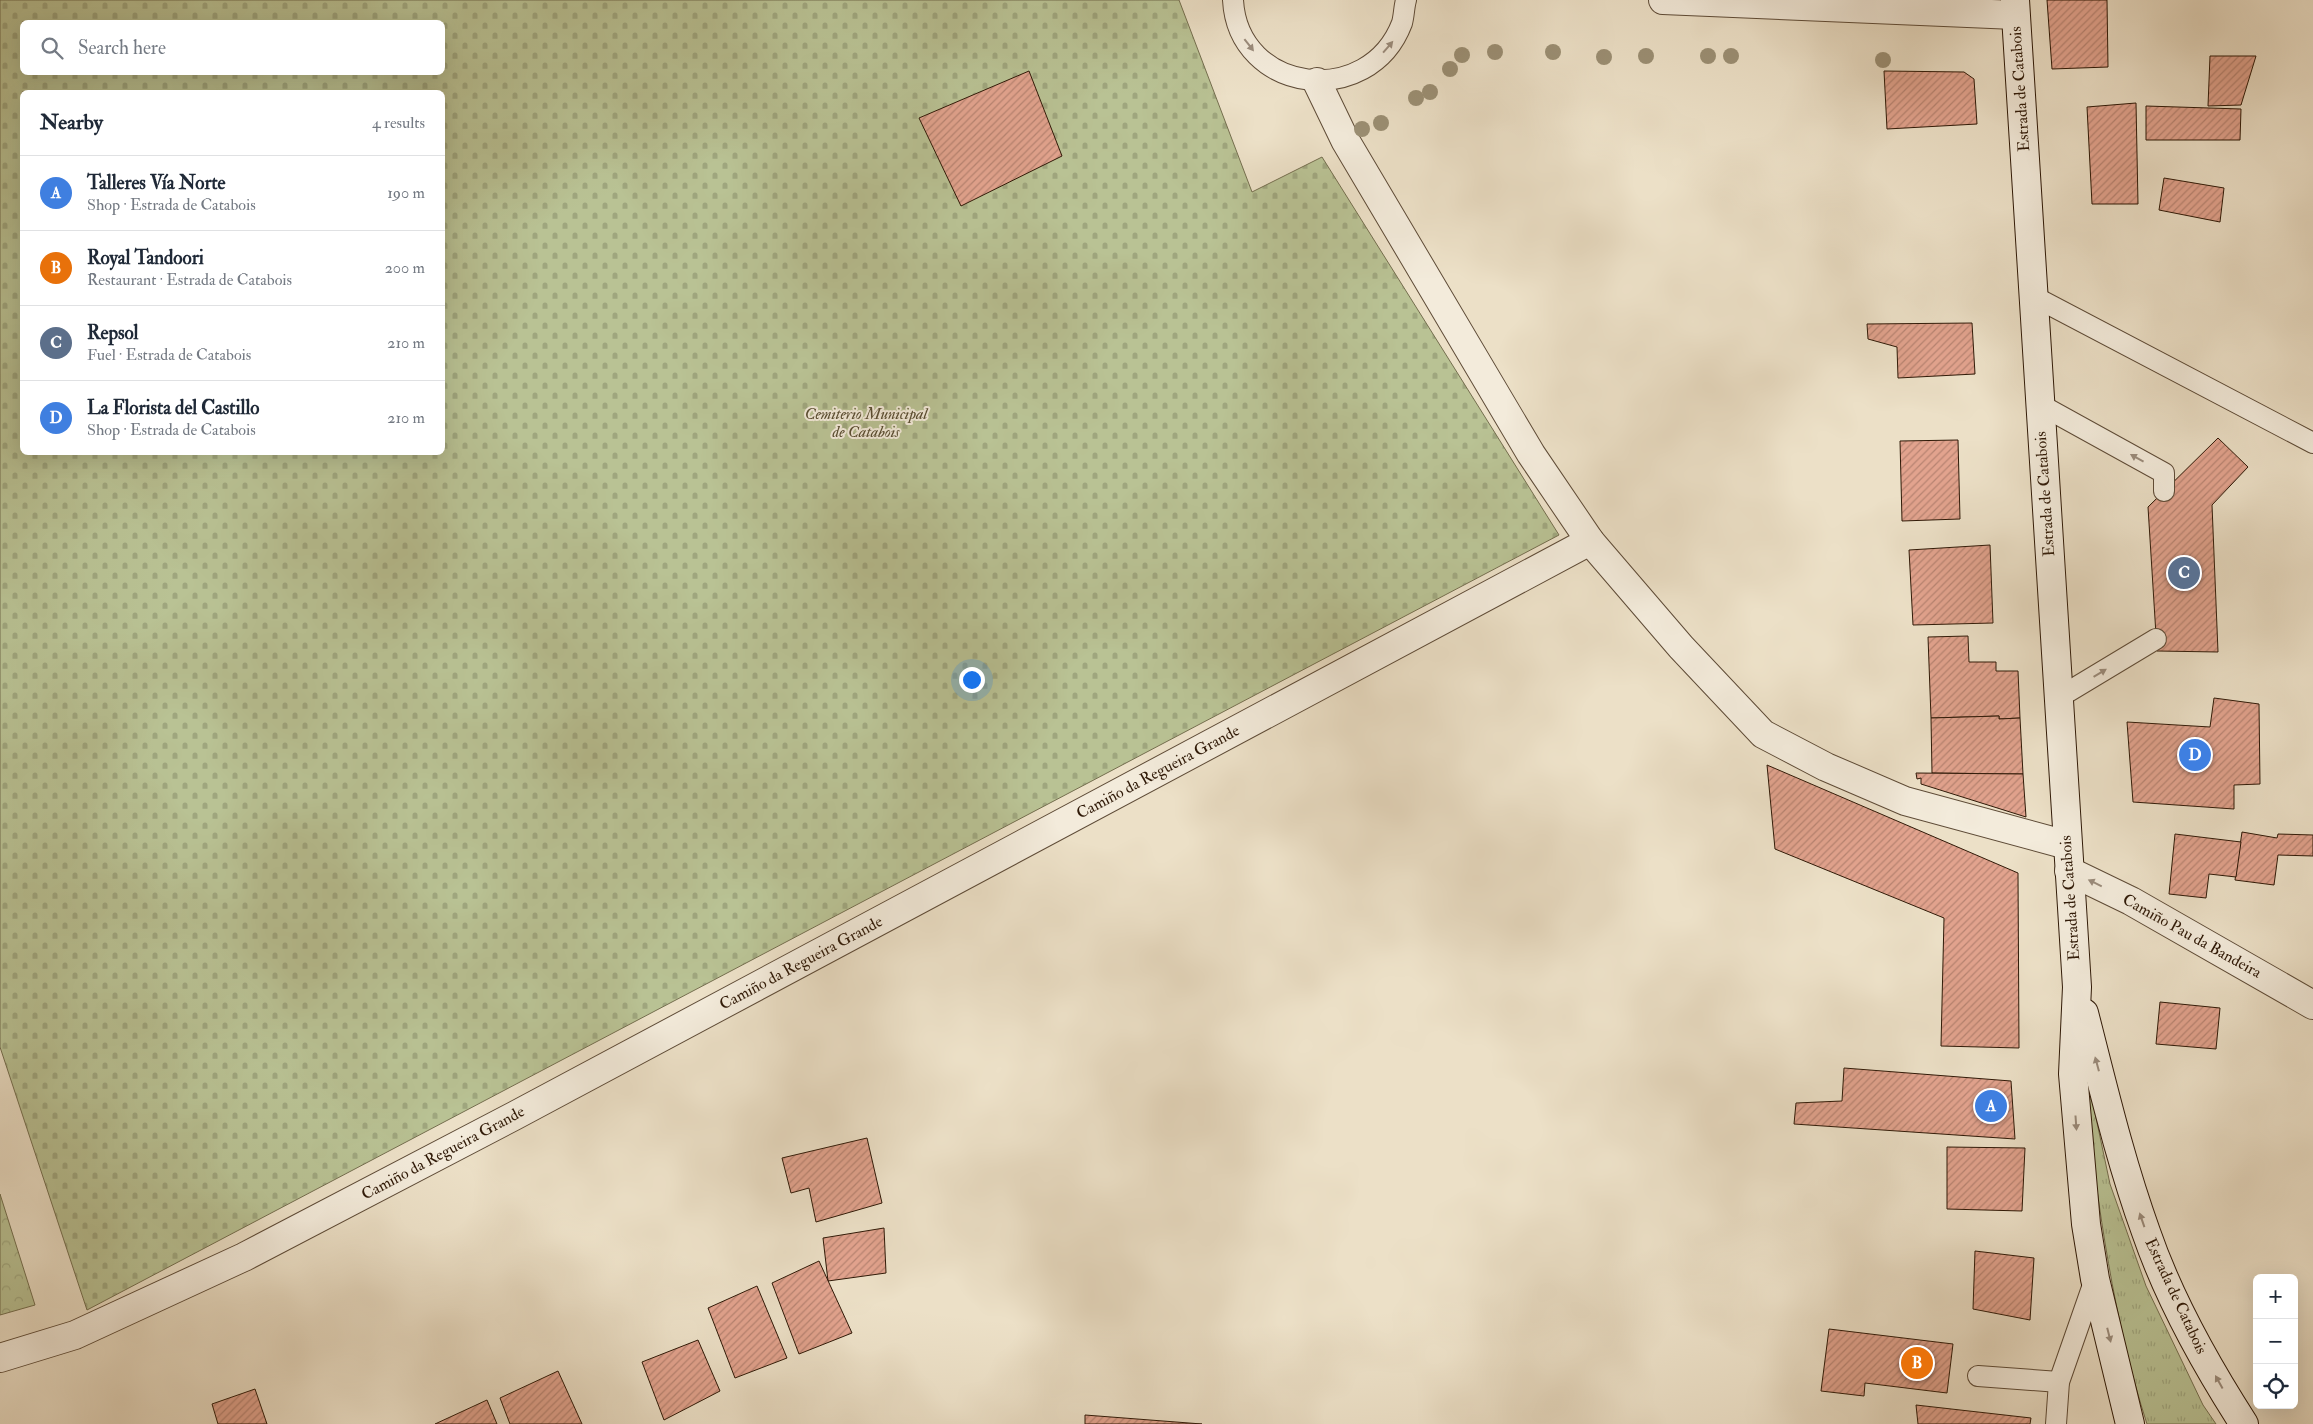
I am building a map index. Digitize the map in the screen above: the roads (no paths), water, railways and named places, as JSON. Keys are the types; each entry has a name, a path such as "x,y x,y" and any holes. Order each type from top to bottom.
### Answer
{"street":[{"path":"1663,0 2015,8"},
{"name":"Estrada de Catabois","path":"2015,8 2077,987 2073,1074 2085,1215 2095,1279 2130,1424"},
{"name":"Camiño Pau da Bandeira","path":"1317,82 1345,140 1531,454 1590,541 1681,647 1763,734 1826,767 1904,801 2068,858 2131,901 2313,1005"},
{"name":"Camiño da Regueira Grande","path":"0,1358 75,1335 244,1257 514,1116 1590,541"},
{"name":"Estrada de Catabois","path":"2077,987 2124,1167 2147,1234 2182,1316 2244,1424"}],"lane":[{"path":"1233,0 1234,12 1244,40 1261,60 1287,76 1317,82 1347,78 1372,64 1393,42 1402,21 1406,0"},
{"path":"2033,296 2313,443"},
{"path":"2039,404 2164,473 2164,491"},
{"path":"2058,698 2156,639"},
{"path":"2056,1424 2059,1382 2095,1279"},
{"path":"1978,1376 2059,1382"}],"place":[{"name":"Repsol","path":"2184,573"},
{"name":"La Florista del Castillo","path":"2195,755"},
{"name":"Talleres Vía Norte","path":"1991,1106"},
{"name":"Royal Tandoori","path":"1917,1363"}],"park label":[{"name":"Cemiterio Municipal de Catabois","path":"866,423"}]}
